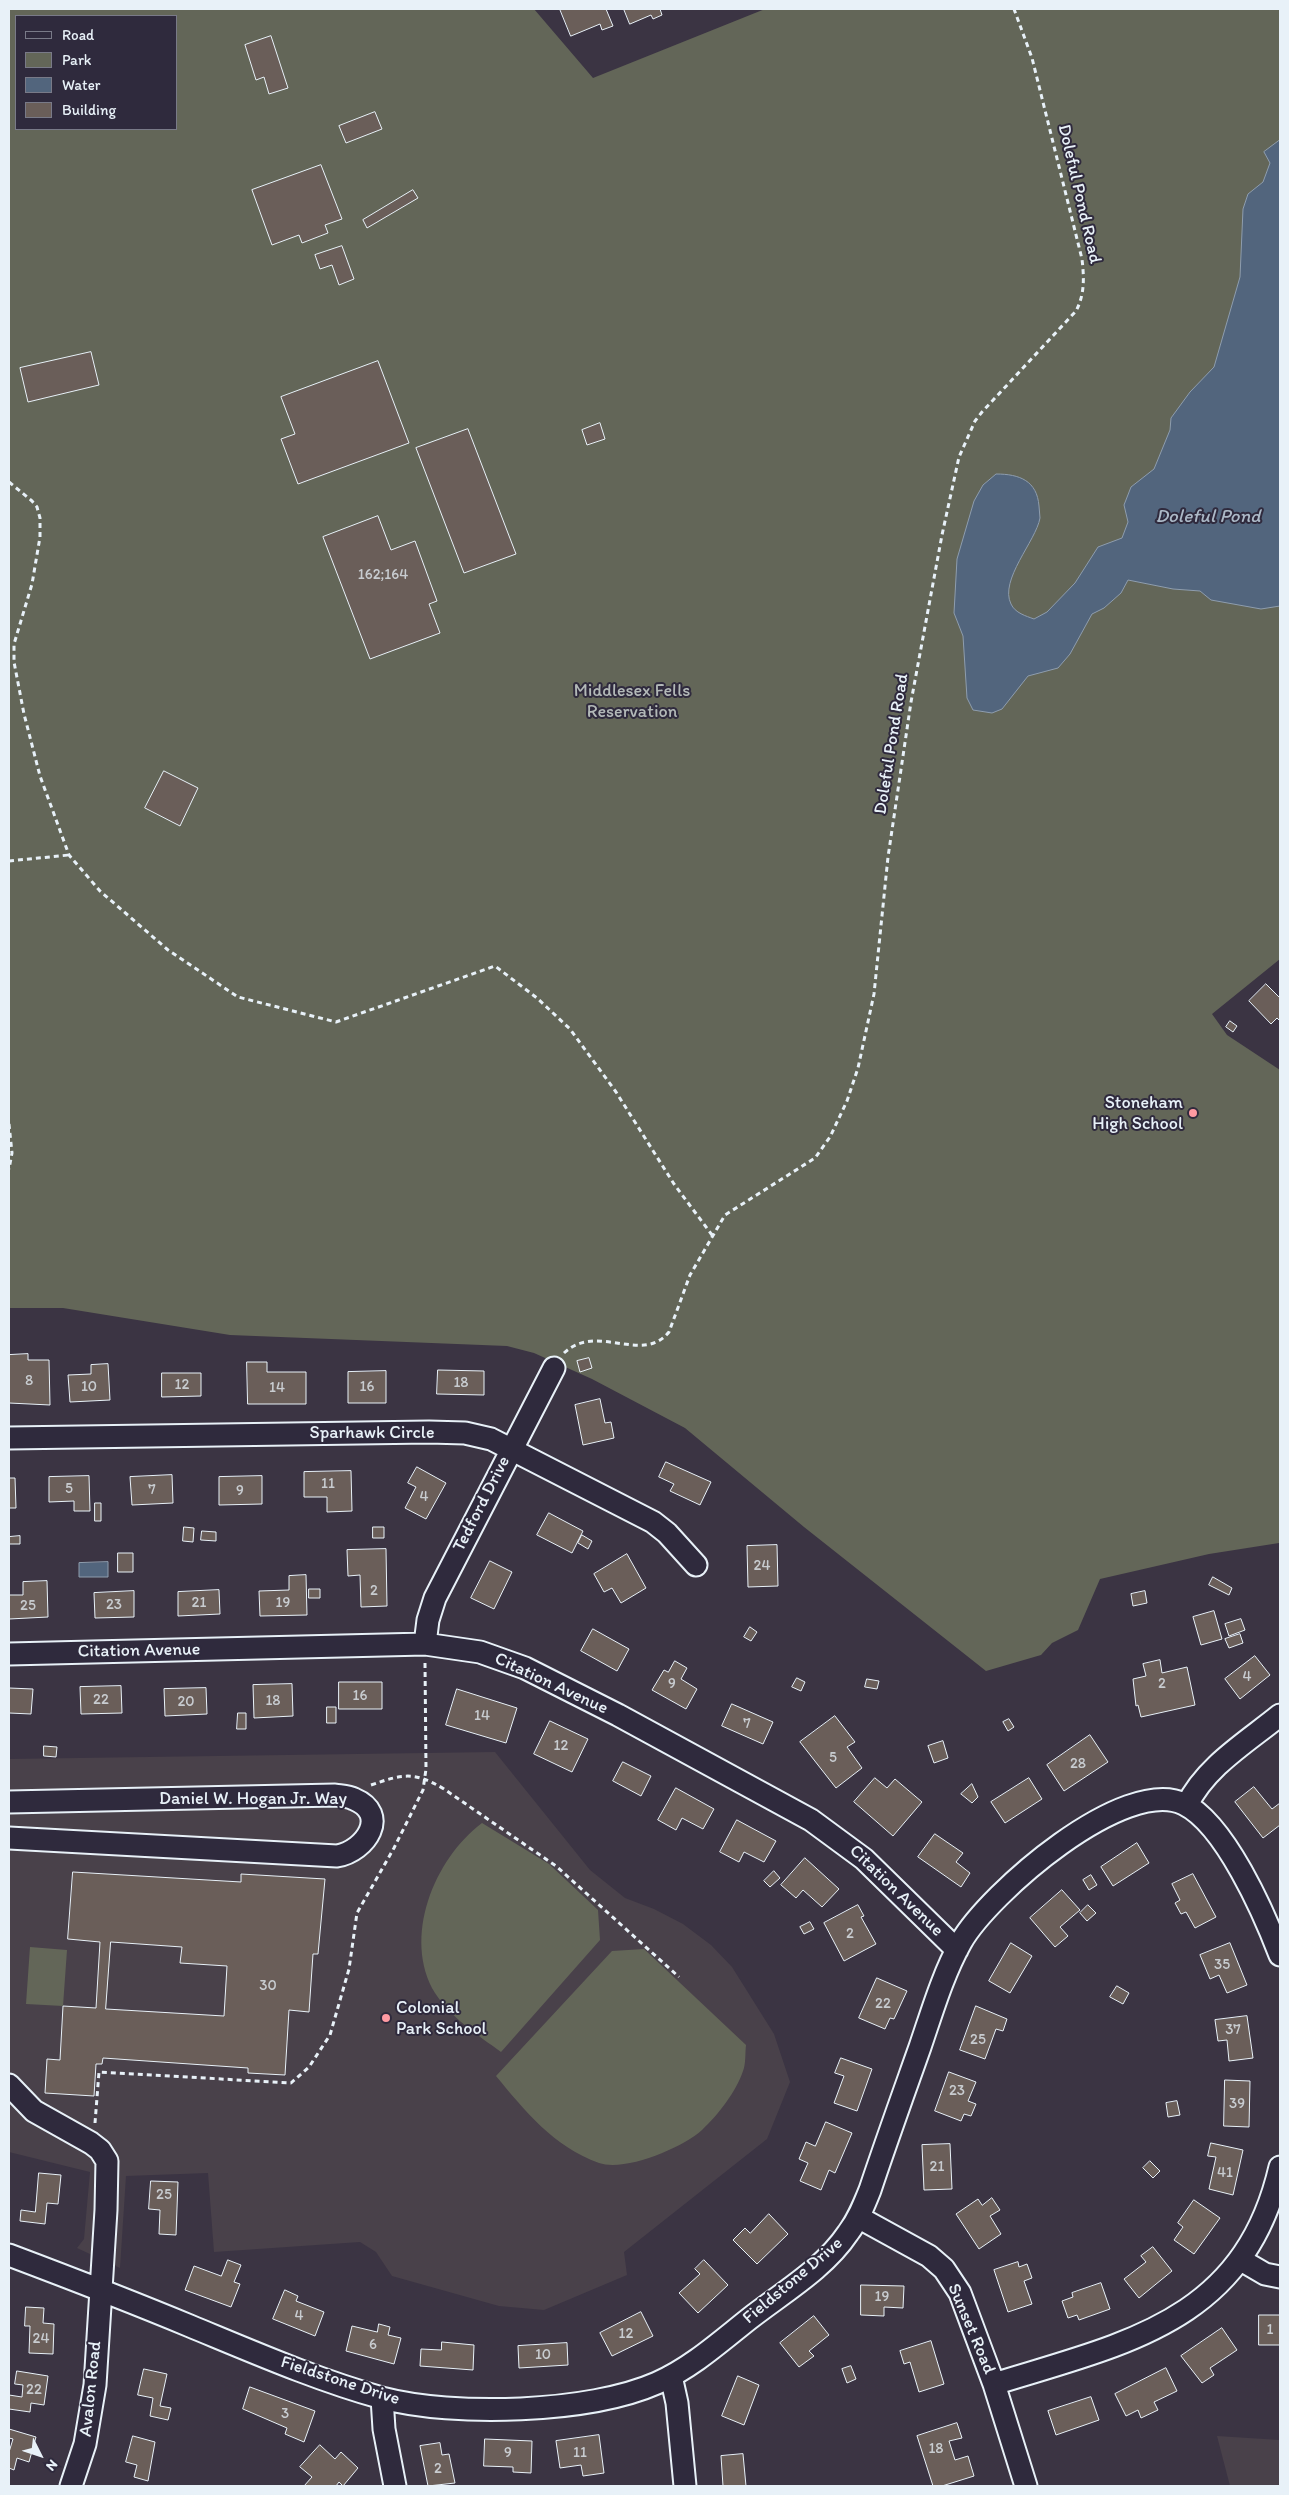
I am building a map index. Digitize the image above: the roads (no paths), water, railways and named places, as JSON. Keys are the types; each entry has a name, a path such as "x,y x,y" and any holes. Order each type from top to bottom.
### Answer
{"street":[{"name":"Tedford Drive","path":"425,1644 428,1620 435,1598 511,1447 554,1368"},
{"name":"Sparhawk Circle","path":"9,1438 429,1432 477,1435 511,1447 653,1522 667,1533 696,1565"},
{"name":"Citation Avenue","path":"9,1654 425,1644 480,1652 525,1668 618,1715 811,1820 864,1859 957,1950"},
{"path":"1280,1715 1221,1762 1203,1779 1187,1805 1205,1820 1234,1860 1262,1912 1280,1954"},
{"name":"Daniel W. Hogan Jr. Way","path":"9,1802 334,1795 354,1798 368,1810 372,1821 370,1834 361,1846 353,1852 337,1856 9,1838"},
{"name":"Fieldstone Drive","path":"9,2255 99,2288 290,2366 382,2398 428,2406 461,2408 562,2406 633,2391 671,2376 715,2346 816,2267 845,2238 858,2217 870,2190 932,2013 957,1950 976,1919 1041,1859 1113,1812 1135,1803 1168,1800 1187,1805"},
{"path":"9,2085 34,2111 91,2143 103,2154 107,2167 99,2288"},
{"path":"994,2384 1149,2333 1175,2319 1211,2292 1241,2260 1269,2206 1280,2167"},
{"name":"Sunset Road","path":"858,2217 922,2252 944,2269 960,2293 994,2384 1026,2486"},
{"path":"1241,2260 1265,2274 1280,2277"},
{"name":"Avalon Road","path":"71,2486 85,2444 92,2414 99,2288"},
{"path":"671,2376 676,2403 685,2486"},
{"path":"382,2398 384,2429 395,2486"}],"water":[{"name":"Doleful Pond","path":"1280,140 1280,606 1261,609 1211,600 1200,591 1173,589 1128,580 1121,593 1104,608 1092,614 1070,654 1058,668 1028,676 1002,709 992,713 973,710 967,698 963,636 954,613 957,559 974,501 983,485 996,474 1013,475 1026,481 1035,490 1038,497 1040,518 1014,572 1009,594 1011,604 1015,610 1034,619 1047,612 1075,583 1098,547 1122,538 1128,522 1124,505 1131,487 1154,469 1170,430 1171,418 1190,392 1214,367 1240,277 1243,209 1248,194 1263,182 1270,163 1264,152"},
{"path":"108,1562 108,1577 79,1577 79,1563"}],"place":[{"name":"Stoneham High School","path":"1193,1113"},
{"name":"Colonial Park School","path":"386,2018"}],"park label":[{"name":"Middlesex Fells Reservation","path":"632,701"}]}
